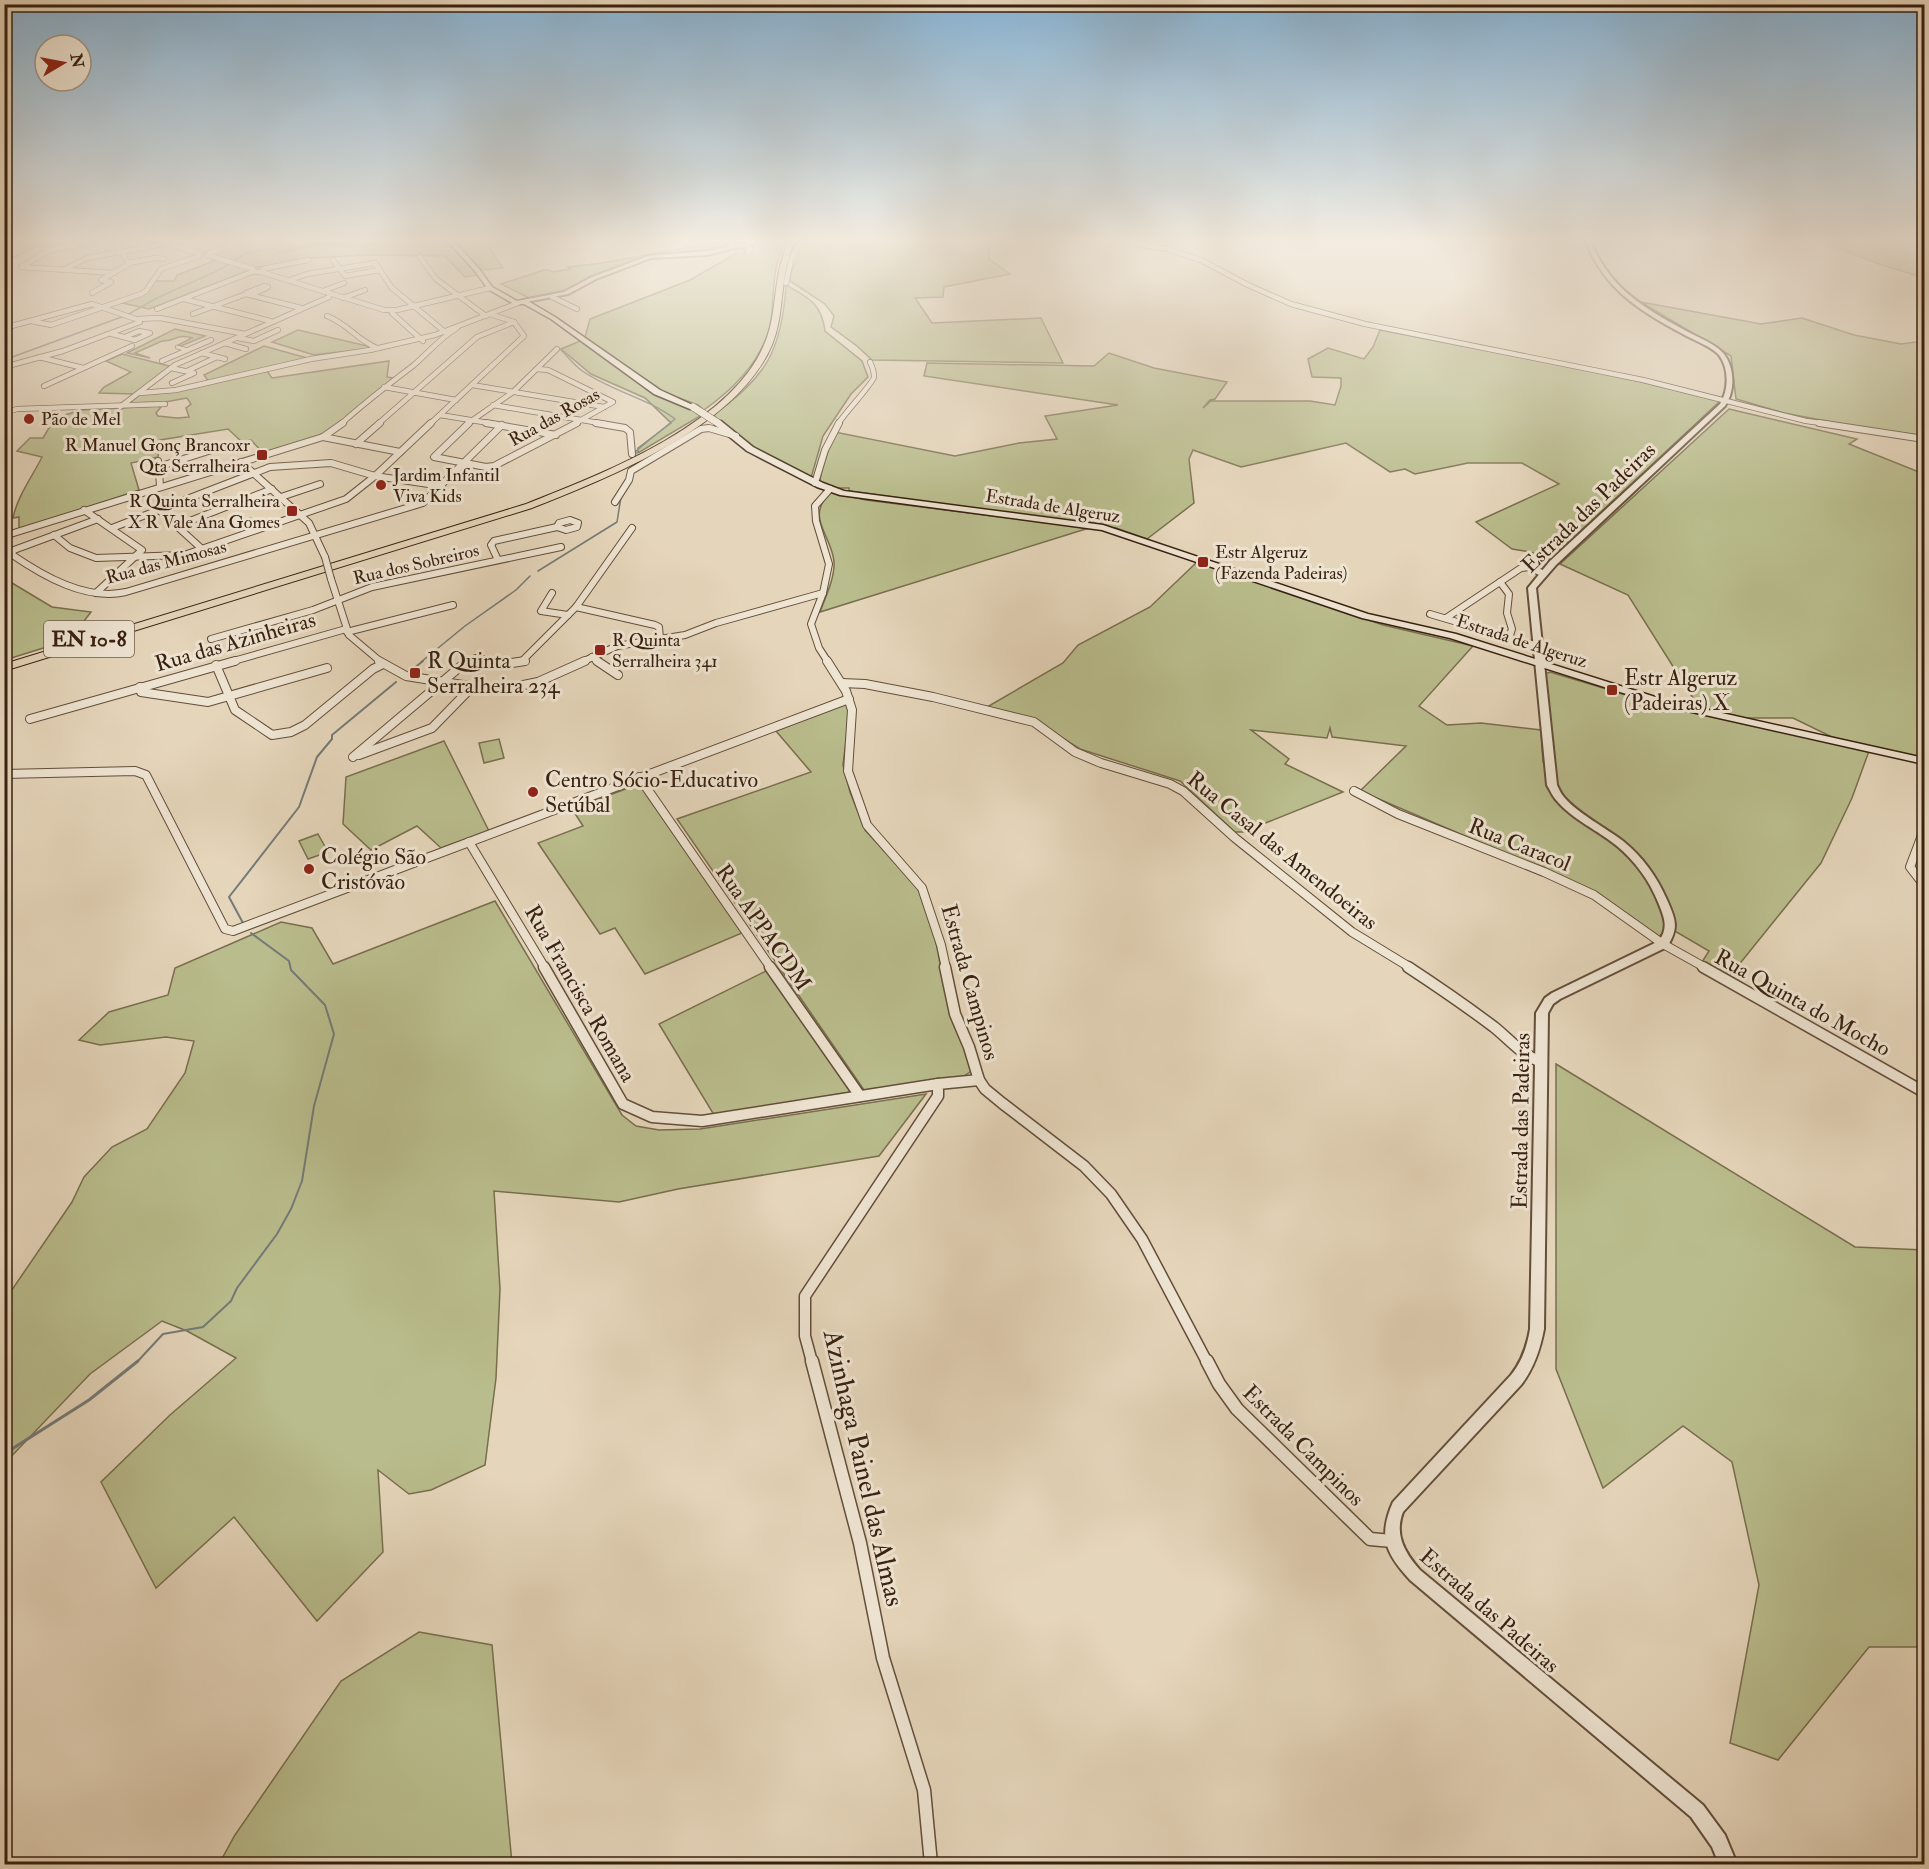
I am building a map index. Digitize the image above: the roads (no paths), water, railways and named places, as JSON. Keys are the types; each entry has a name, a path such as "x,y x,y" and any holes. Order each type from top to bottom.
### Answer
{"highway":[{"name":"EN 10-8","path":"4,666 529,506 596,479 650,452 714,410 737,389 757,365 768,346 773,326"}],"main road":[{"name":"Estrada de Algeruz","path":"565,326 660,394 693,407 736,436 750,449 830,489 854,495 1103,528 1365,616 1453,636 1665,703 1924,761"}],"street":[{"path":"4,367 112,334 130,326"},
{"path":"204,326 245,334"},
{"path":"120,407 171,368 260,326"},
{"path":"347,326 365,343 377,348"},
{"path":"407,326 428,343"},
{"path":"432,326 442,337"},
{"path":"428,343 461,326"},
{"path":"356,444 477,338 504,326"},
{"path":"54,535 70,548 93,557 184,555 351,496 524,336 517,326"},
{"path":"1376,326 1424,338 1643,380 1806,421 1924,439"},
{"path":"1674,326 1725,357 1729,396 1727,400"},
{"path":"238,338 254,341 278,330"},
{"path":"112,334 125,337"},
{"path":"140,393 177,390 310,359 377,348 435,335 442,337"},
{"path":"429,350 428,338 435,335"},
{"path":"4,536 323,437 335,430 442,337"},
{"path":"162,361 211,340"},
{"path":"225,344 246,349"},
{"path":"44,386 132,346"},
{"path":"177,347 225,359"},
{"path":"472,420 513,392 557,349"},
{"path":"39,357 83,368"},
{"path":"186,371 217,357"},
{"path":"815,483 822,455 834,429 854,401 873,381 870,362"},
{"path":"171,368 194,373 172,383"},
{"name":"Rua das Rosas","path":"472,420 434,456 436,458 486,467 494,466 556,435 613,402 612,399 548,370 537,369"},
{"path":"472,385 604,407"},
{"path":"384,387 456,400"},
{"name":"Estrada das Padeiras","path":"1727,400 1534,582 1531,594 1551,778 1555,791 1578,814 1625,846 1647,870 1670,920 1670,933 1663,944 1550,1001 1540,1020 1535,1346 1524,1370 1516,1380 1398,1507 1393,1517 1392,1541 1397,1553 1415,1575 1697,1811 1719,1841 1728,1864"},
{"path":"4,413 17,410 165,404"},
{"path":"493,405 627,429 632,454"},
{"path":"440,414 556,435"},
{"name":"Rua das Mimosas","path":"98,519 14,550 11,554 35,570 96,593 106,595 126,592 423,503 502,425"},
{"path":"615,502 629,480 631,471 701,429 710,428 736,436"},
{"path":"323,437 400,452"},
{"path":"160,486 158,464 221,447"},
{"path":"242,462 302,515 316,536 325,556 346,631 383,664 403,675 472,687 504,689 530,684 631,642 685,635 716,623 823,593"},
{"path":"112,528 270,467 326,463 375,476 442,486"},
{"path":"281,497 320,484"},
{"path":"177,526 272,489"},
{"name":"Estrada Campinos","path":"830,489 817,502 814,512 829,564 823,593 811,624 816,642 842,684 852,710 848,771 867,825 922,888 937,929 955,1014 969,1047 979,1080 985,1089 1084,1166 1111,1194 1142,1239 1220,1384 1237,1409 1370,1539 1392,1541"},
{"path":"84,510 141,548 142,551 96,593"},
{"path":"159,510 202,549"},
{"path":"240,524 249,521 258,529"},
{"path":"498,560 491,545 494,541 557,527"},
{"path":"472,687 432,728 353,757 467,661 473,658 513,664 522,663 576,607 632,528"},
{"name":"Rua dos Sobreiros","path":"211,639 313,610 372,587 561,547"},
{"path":"1446,618 1521,568 1529,567 1542,573"},
{"path":"1500,582 1509,594 1507,613 1512,629 1509,638"},
{"path":"552,593 541,611 568,615"},
{"path":"799,600 810,603 815,609"},
{"name":"Rua das Azinheiras","path":"30,718 216,665 453,605"},
{"path":"576,607 655,625 659,627 660,638"},
{"path":"1430,614 1538,646"},
{"path":"592,657 618,675"},
{"path":"216,665 235,710 266,732 280,735 305,725 373,669 383,664"},
{"path":"140,687 141,692 200,701 229,697 327,668"},
{"name":"Rua Casal das Amendoeiras","path":"842,684 865,684 933,697 1034,722 1075,752 1101,763 1170,784 1183,791 1235,838 1352,932 1461,1002 1504,1035 1526,1056 1539,1061"},
{"path":"4,774 142,772 149,780 225,929 228,930 243,928 849,699"},
{"name":"Rua APPACDM","path":"639,777 860,1096"},
{"name":"Rua Caracol","path":"1354,791 1398,814 1544,872 1594,895 1663,944"},
{"path":"1924,830 1910,867 1924,885"},
{"name":"Rua Francisca Romana","path":"469,842 495,882 623,1104 643,1116 665,1121 702,1121 938,1084"},
{"name":"Rua Quinta do Mocho","path":"1663,944 1924,1092"},
{"path":"938,1084 979,1080"},
{"name":"Azinhaga Painel das Almas","path":"931,1864 924,1790 884,1658 860,1543 805,1336 805,1296 938,1096 938,1084"}],"waterway":[{"path":"4,360 96,326"},
{"path":"561,350 578,368 592,377 664,411 675,419 636,451 636,454"},
{"path":"538,571 617,522 621,497"},
{"path":"421,662 465,626 516,590 530,576"},
{"path":"413,669 423,661"},
{"path":"243,923 229,897 299,807 317,757 332,739 332,735 396,682"},
{"path":"138,1361 163,1334 203,1327 231,1301 237,1288 277,1234 291,1209 302,1181 314,1106 334,1034 325,1005 291,970 289,961 251,933"},
{"path":"4,1454 89,1400 138,1361"}],"place":[{"name":"Pão de Mel","path":"29,419"},
{"name":"R Manuel Gonç Brancoxr Qta Serralheira","path":"262,455"},
{"name":"Jardim Infantil Viva Kids","path":"381,485"},
{"name":"R Quinta Serralheira X R Vale Ana Gomes","path":"292,511"},
{"name":"Estr Algeruz (Fazenda Padeiras)","path":"1203,562"},
{"name":"R Quinta Serralheira 341","path":"600,650"},
{"name":"R Quinta Serralheira 234","path":"415,673"},
{"name":"Estr Algeruz (Padeiras) X","path":"1612,690"},
{"name":"Centro Sócio-Educativo Setúbal","path":"533,792"},
{"name":"Colégio São Cristóvão","path":"309,869"}]}
